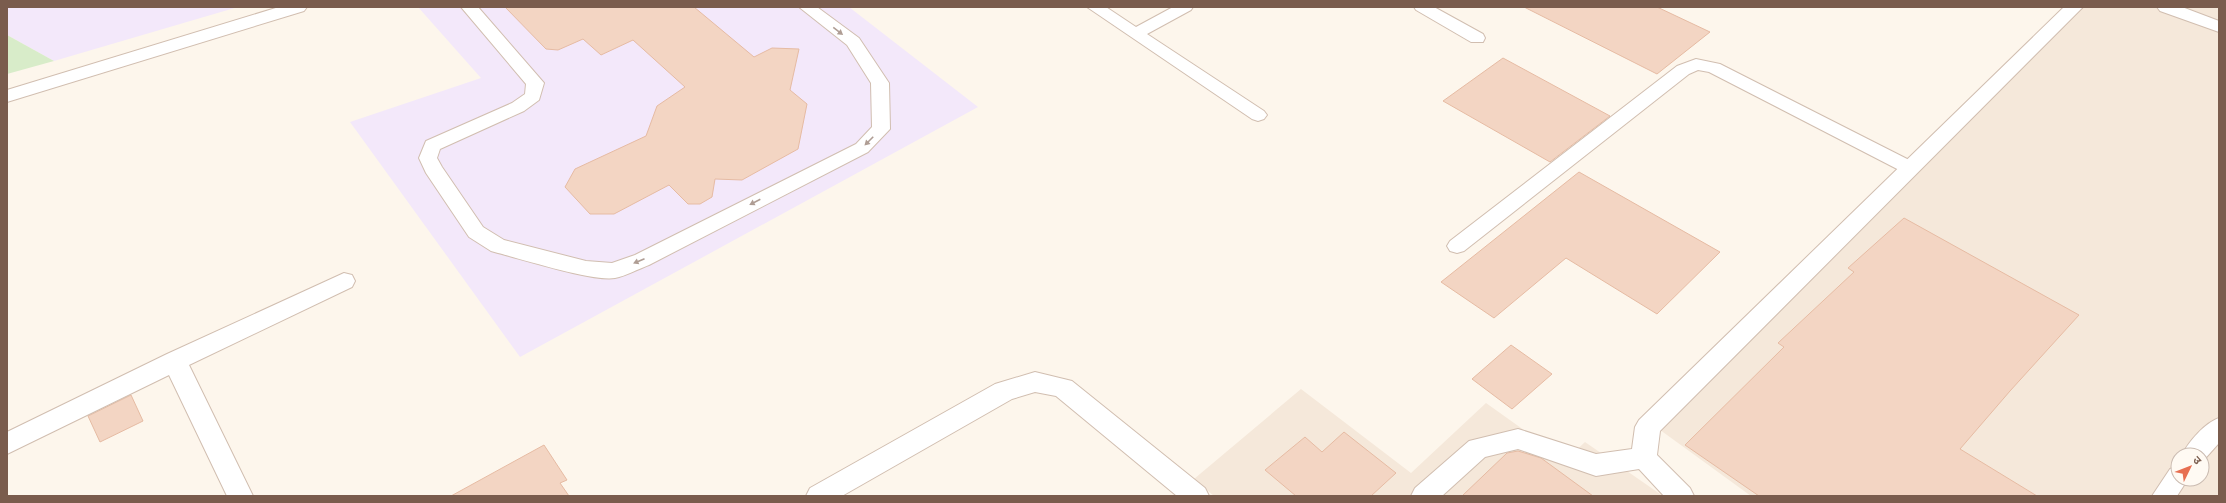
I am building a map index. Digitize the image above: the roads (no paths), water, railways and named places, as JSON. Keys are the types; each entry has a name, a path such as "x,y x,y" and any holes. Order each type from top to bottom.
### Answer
{"street":[{"path":"7,96 298,7"},
{"path":"1644,458 1648,427 2074,7"},
{"path":"2166,7 2219,27"},
{"path":"7,444 175,361 344,281"},
{"path":"175,361 240,496"},
{"path":"819,496 1004,391 1035,382 1063,388 1091,409 1196,496"},
{"path":"1424,496 1478,448 1518,440 1596,465 1644,458"},
{"path":"1644,458 1681,496"}],"lane":[{"path":"468,7 534,83 533,96 518,107 432,145 428,158 433,169 476,232 498,246 586,268 614,271 642,260 862,148 880,129 882,108 880,84 853,42 807,7"},
{"path":"1095,7 1258,115"},
{"path":"1135,34 1185,7"},
{"path":"1422,7 1478,38"},
{"path":"1458,246 1683,70 1696,64 1714,68 1910,168"},
{"path":"2201,447 2219,427"},
{"path":"2164,496 2170,487"}]}
